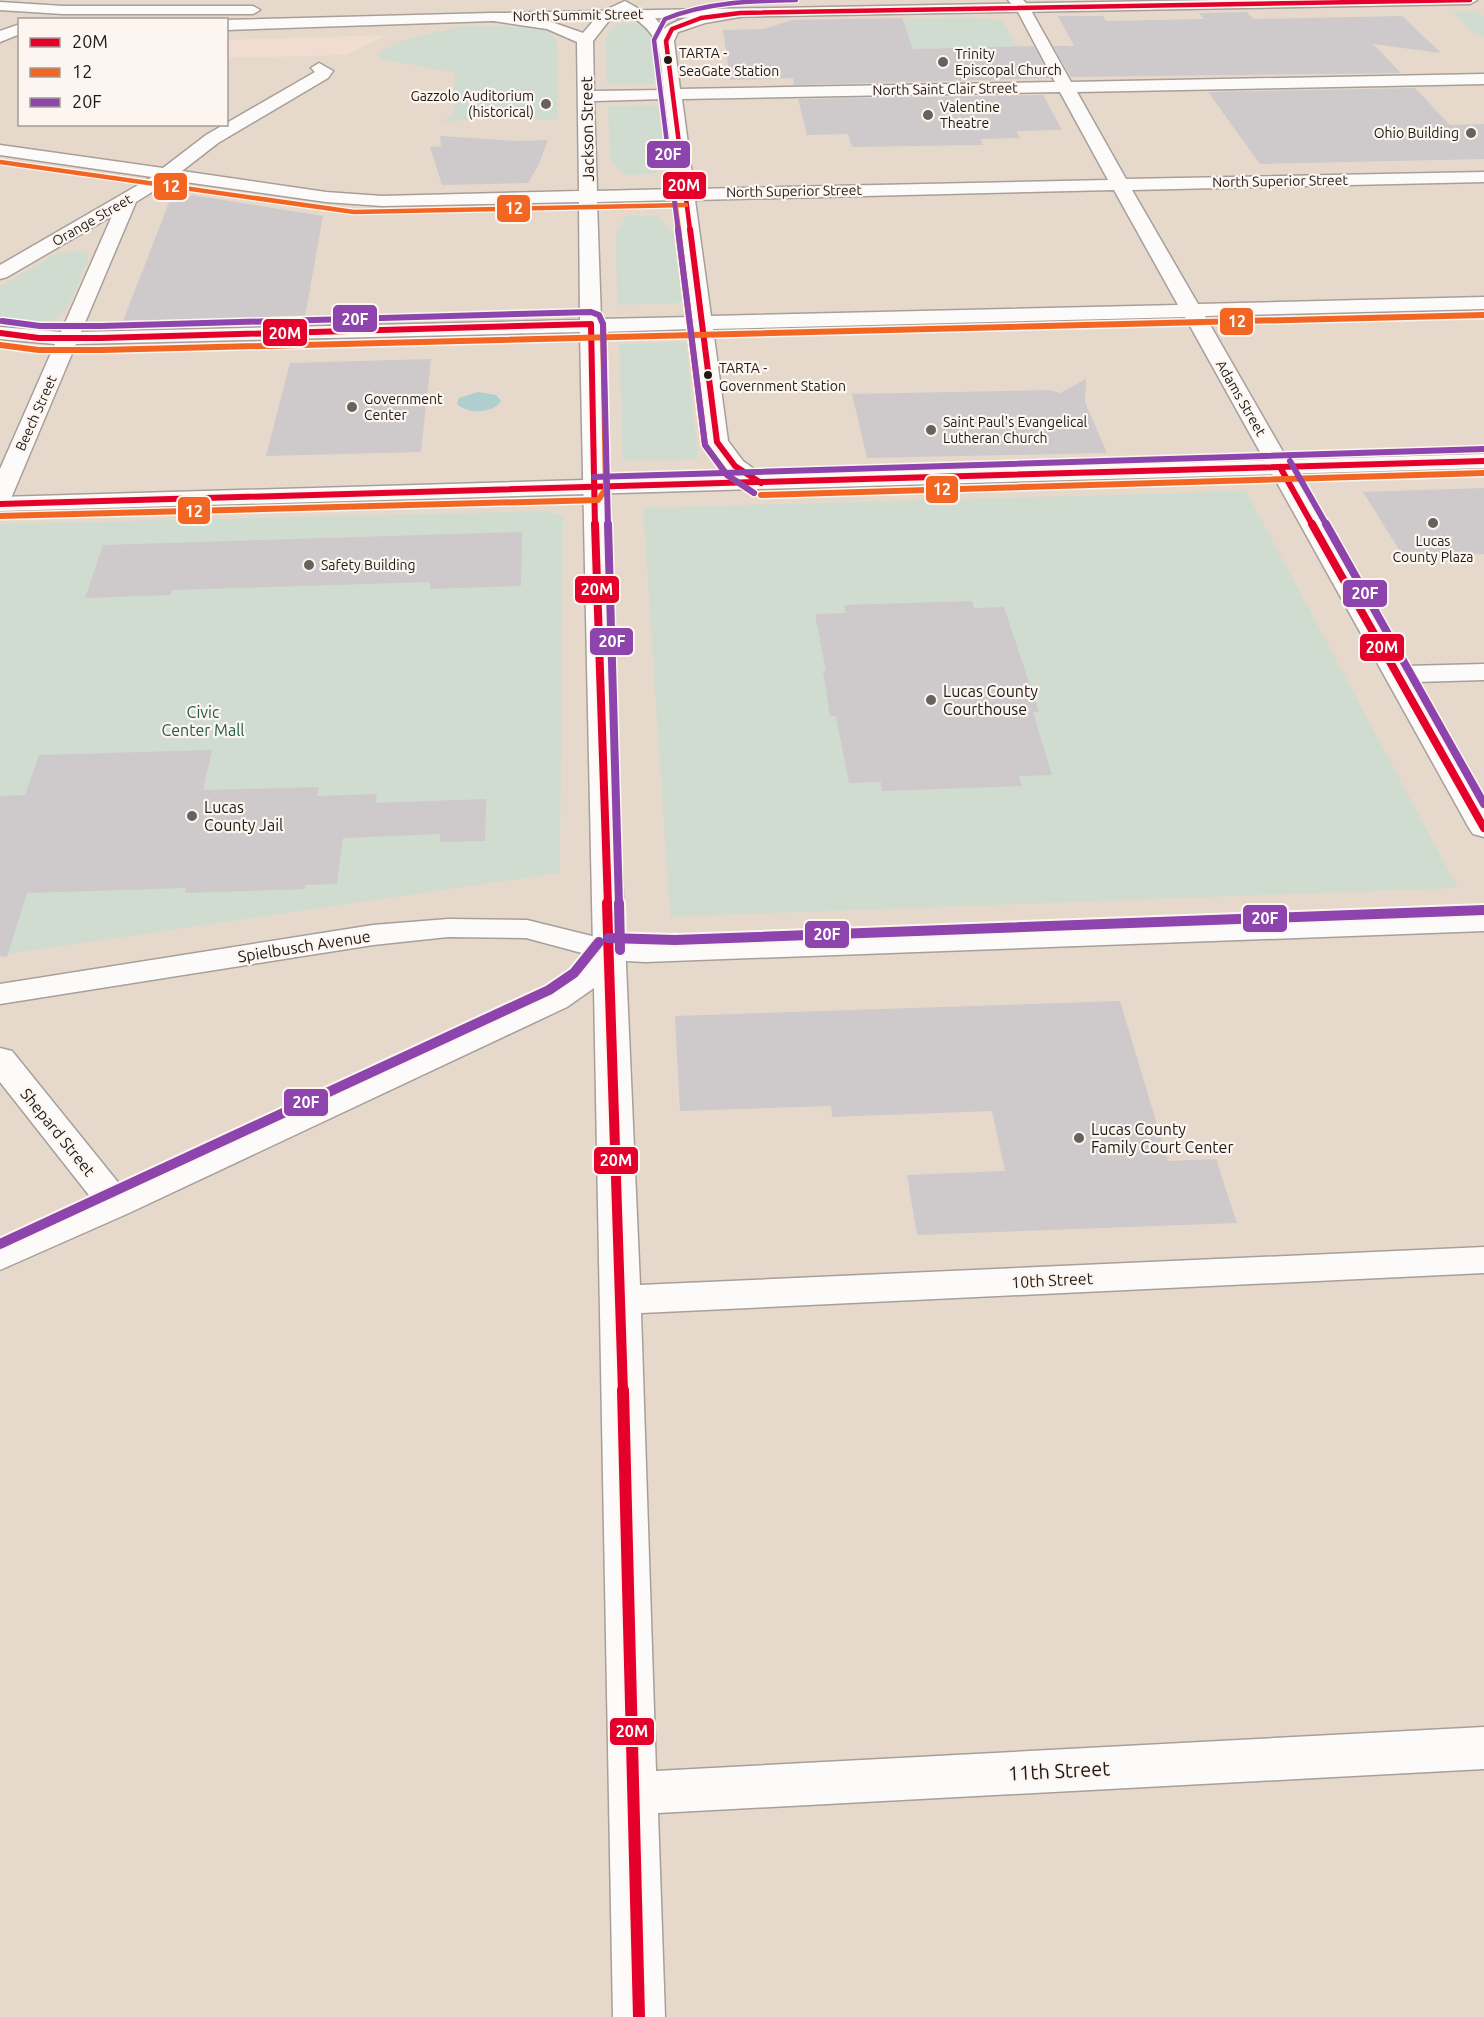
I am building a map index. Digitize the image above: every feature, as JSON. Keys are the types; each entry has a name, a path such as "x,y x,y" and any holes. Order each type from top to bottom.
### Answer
{"street":[{"path":"2,9 29,0"},
{"path":"45,18 87,0"},
{"path":"115,0 126,5 216,10"},
{"name":"North Summit Street","path":"63,10 913,0"},
{"path":"1208,0 1226,5"},
{"name":"North Summit Street","path":"228,25 1019,4 1226,5 1470,0"},
{"name":"Adams Street","path":"1019,4 1484,828"},
{"path":"492,17 547,23 571,31 585,40 606,15 624,5 653,24 666,42 717,442 735,466 760,483"},
{"path":"2,9 40,13 63,10"},
{"path":"666,42 672,28 711,16 740,13"},
{"path":"0,27 18,28"},
{"path":"0,37 18,29"},
{"name":"Jackson Street","path":"585,40 594,489 621,1300 639,2017"},
{"path":"0,50 18,46"},
{"name":"Orange Street","path":"0,273 167,175 183,159 212,139 322,75 325,70 319,68"},
{"name":"North Saint Clair Street","path":"587,96 1484,79"},
{"name":"North Superior Street","path":"0,150 355,200 1484,177"},
{"name":"Beech Street","path":"0,496 129,198"},
{"path":"0,333 39,338 70,338 1484,303"},
{"path":"0,504 594,489 1484,461"},
{"path":"1397,674 1484,672"},
{"name":"Spielbusch Avenue","path":"0,994 372,935 448,928 527,929 608,950 675,951 1484,922"},
{"path":"0,1257 555,1000 582,982 608,950"},
{"name":"Shepard Street","path":"0,1059 116,1204"},
{"name":"10th Street","path":"621,1300 1484,1260"},
{"name":"11th Street","path":"634,1793 1484,1748"}],"shaded area":[{"path":"0,0 1484,0 1484,2017 0,2017"},
{"path":"386,35 346,55 228,58 228,40"}],"green space":[{"path":"1473,11 1484,16 1484,37 1475,35 1453,12"},
{"path":"966,17 1002,20 1017,47 867,50 909,38 902,19"},
{"path":"638,23 650,29 657,43 660,84 607,85 605,39 616,24"},
{"path":"463,26 528,27 547,30 557,41 558,120 481,119 440,122 453,115 455,73 381,59 377,53 407,39"},
{"path":"661,105 668,156 660,170 654,174 624,175 610,159 608,106"},
{"path":"626,216 658,216 674,234 684,303 617,305 616,234"},
{"path":"80,251 88,254 89,258 74,293 61,315 39,324 0,321 0,286 56,254"},
{"path":"686,342 698,459 623,461 619,344"},
{"path":"1246,491 1458,888 670,917 643,508"},
{"name":"Civic Center Mall","path":"548,511 563,516 560,873 0,955 0,524"}],"water":[{"path":"478,392 496,395 501,401 492,408 480,411 467,410 457,404 459,398"}],"building":[{"path":"1247,12 1253,19 1402,16 1441,53 1373,44 1401,73 1071,77 1053,46 1074,46 1058,16 1103,16 1106,21 1204,19 1199,13"},
{"path":"902,18 913,49 1034,46 1050,78 794,85 793,78 730,80 723,30 764,29 792,20"},
{"path":"1415,88 1450,125 1484,124 1484,159 1260,164 1208,92"},
{"name":"Valentine Theatre","path":"1043,95 1062,130 1016,131 1020,138 980,139 983,145 852,147 848,134 807,135 798,99"},
{"path":"440,136 517,141 548,140 539,164 528,183 442,185 430,147 441,146"},
{"path":"192,195 323,216 305,316 123,321 170,200 186,200"},
{"name":"Government Center","path":"431,359 421,452 266,456 290,363"},
{"path":"1086,379 1085,402 1107,453 867,458 852,394 1049,390 1060,393"},
{"name":"Lucas County Plaza","path":"1484,488 1484,554 1403,556 1363,492"},
{"name":"Safety Building","path":"522,532 521,586 430,589 430,582 172,590 170,595 85,598 103,545"},
{"name":"Lucas County Courthouse","path":"972,601 974,608 1004,607 1039,712 1033,712 1052,775 1019,776 1022,786 882,791 881,782 849,783 836,716 830,716 823,671 826,671 815,614 846,613 844,605"},
{"name":"Lucas County Jail","path":"212,750 203,790 319,787 317,796 377,794 375,803 486,799 485,841 440,842 440,834 343,838 337,884 305,885 305,889 185,893 186,888 27,893 7,957 0,956 0,796 25,795 39,755"},
{"name":"Lucas County Family Court Center","path":"1120,1001 1168,1161 1216,1159 1237,1223 917,1235 907,1175 1005,1171 992,1111 832,1117 831,1106 680,1111 675,1016"}],"transit line":[{"name":"20F","path":"754,493 727,475 705,445 654,40 665,19 696,8 729,3 796,0"},
{"name":"20M","path":"761,483 735,466 717,442 666,41 672,29 701,18 740,13 1470,0"},
{"name":"12","path":"0,162 354,212 686,205"},
{"name":"12","path":"674,194 705,445 727,475 754,493"},
{"name":"20F","path":"2,321 40,326 101,326 591,312 599,315 603,324 620,950"},
{"name":"12","path":"0,345 39,350 101,350 1484,315"},
{"name":"20M","path":"0,333 39,338 101,338 591,324 594,507 621,1300 639,2017"},
{"name":"12","path":"0,516 598,500 606,489 603,324"},
{"name":"20F","path":"594,477 1484,449"},
{"name":"20F","path":"1290,461 1484,804"},
{"name":"20M","path":"0,504 1484,461"},
{"name":"20M","path":"1280,467 1484,828"},
{"name":"12","path":"761,495 1484,473"},
{"name":"20F","path":"608,938 675,940 1484,910"},
{"name":"20F","path":"0,1244 549,990 574,973 599,942"}],"place":[{"name":"TARTA - SeaGate Station","path":"668,60"},
{"name":"Trinity Episcopal Church","path":"943,62"},
{"name":"Gazzolo Auditorium (historical)","path":"546,104"},
{"name":"Valentine Theatre","path":"928,115"},
{"name":"Ohio Building","path":"1471,133"},
{"name":"TARTA - Government Station","path":"708,375"},
{"name":"Government Center","path":"352,407"},
{"name":"Saint Paul's Evangelical Lutheran Church","path":"931,430"},
{"name":"Lucas County Plaza","path":"1433,523"},
{"name":"Safety Building","path":"309,565"},
{"name":"Lucas County Courthouse","path":"931,700"},
{"name":"Lucas County Jail","path":"192,816"},
{"name":"Lucas County Family Court Center","path":"1079,1138"}]}
